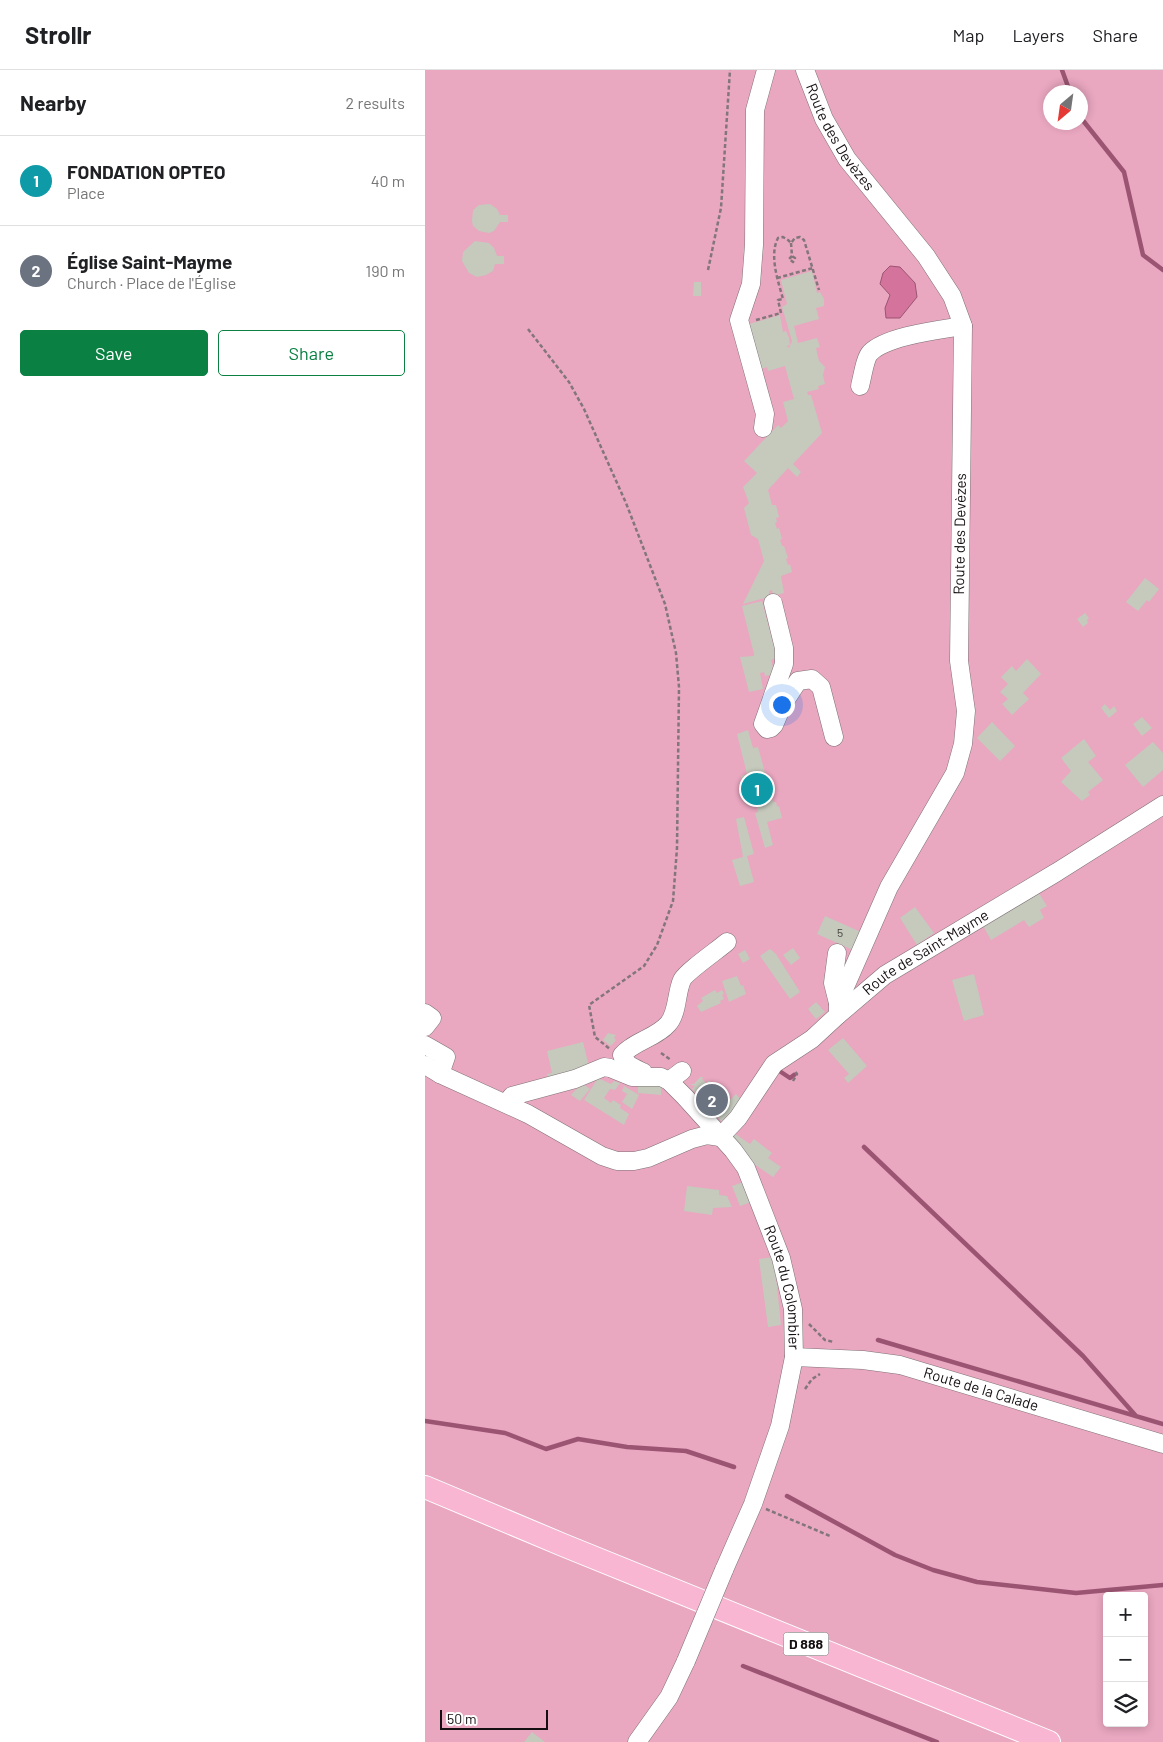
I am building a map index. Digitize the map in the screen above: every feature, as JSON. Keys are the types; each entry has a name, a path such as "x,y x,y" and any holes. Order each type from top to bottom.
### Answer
{"main road":[{"name":"D 888","path":"425,1487 1049,1742"},
{"name":"D 888","path":"425,1504 473,1522 563,1545"}],"street":[{"path":"763,428 765,414 739,320 751,284 754,245 755,110 766,70"},
{"name":"Route des Devèzes","path":"805,70 824,119 847,159 926,256 952,296 963,326 959,661 966,711 963,744 955,773 889,887 838,1009"},
{"path":"860,386 868,354 884,342 934,330 963,326"},
{"path":"773,603 784,648 784,664 763,724 767,729 771,728 783,704 798,681 811,679 821,686 834,737"},
{"name":"Route de Saint-Mayme","path":"720,1137 738,1118 757,1082 774,1064 812,1039 838,1009 885,975 1057,872 1163,805"},
{"path":"675,1071 661,1077 652,1076 629,1065 622,1055 668,1024 683,978 727,942"},
{"path":"837,952 833,983 838,1009"},
{"path":"425,1013 432,1018 425,1027"},
{"path":"425,1045 446,1057 440,1074"},
{"path":"425,1066 506,1103 602,1156 617,1160 634,1161 648,1158 692,1139 707,1135 720,1137"},
{"path":"506,1103 512,1096 575,1080 604,1068 610,1068 632,1077 650,1078 652,1076"},
{"name":"Route du Colombier","path":"637,1742 669,1697 753,1504 779,1426 794,1357 793,1309 781,1258 746,1168 733,1150 720,1137 675,1071"},
{"name":"Route de la Calade","path":"794,1357 863,1360 900,1365 1163,1444"}],"path":[{"path":"708,270 721,208 730,70"},
{"path":"740,324 781,313 778,300 783,299 777,278 775,243 778,238 783,237 791,243"},
{"path":"792,256 791,243 795,238 800,237 804,240 819,290"},
{"path":"777,278 813,268"},
{"path":"528,329 569,382 585,409 626,503 665,604 676,653 679,687 677,848 673,901 657,945 644,966 589,1005 595,1037"},
{"path":"661,1053 675,1071"},
{"path":"792,1066 797,1074 793,1081"},
{"path":"753,1504 830,1536"}],"shaded area":[{"path":"425,70 1163,70 1163,1742 425,1742"},
{"path":"890,266 900,267 915,283 917,297 900,318 886,318 885,308 890,295 880,284 883,273"}],"building":[{"path":"490,204 497,209 500,215 508,215 508,222 500,222 494,231 489,233 479,231 473,226 473,210 479,205"},
{"path":"475,241 489,243 494,248 497,256 504,256 504,264 495,264 493,271 486,275 477,277 469,273 462,261 463,252"},
{"path":"812,271 817,293 820,292 824,299 824,306 816,308 819,319 794,326 798,343 817,338 820,347 816,348 819,361 825,367 823,375 825,384 818,386 819,389 807,392 808,395 811,395 822,433 793,464 801,472 797,477 788,468 768,490 772,505 776,505 779,517 776,518 777,522 775,523 777,529 779,528 782,539 780,540 782,546 784,546 788,558 786,559 788,565 790,564 792,572 781,576 784,593 773,596 772,590 769,591 769,597 743,604 764,561 758,539 751,535 744,508 749,503 743,487 757,473 744,461 778,425 781,428 788,421 783,402 794,399 785,366 768,371 767,367 761,369 749,324 780,315 783,332 786,331 789,338 790,345 787,346 789,348 792,341 782,307 787,304 781,280"},
{"path":"694,282 701,282 701,296 693,296"},
{"path":"1145,578 1159,589 1149,602 1147,600 1138,611 1126,602"},
{"path":"762,601 777,658 771,660 775,674 765,676 764,672 760,673 763,689 749,692 740,657 754,656 754,654 742,606"},
{"path":"1085,613 1089,618 1087,620 1088,623 1083,627 1077,619"},
{"path":"1027,659 1041,674 1023,693 1029,699 1012,715 1002,704 1008,699 1000,692 1008,684 1001,677 1012,666 1016,671"},
{"path":"1105,704 1110,710 1114,706 1117,711 1109,718 1101,708"},
{"path":"1142,717 1152,728 1142,736 1133,724"},
{"path":"992,722 1015,746 1000,761 977,738"},
{"path":"748,730 753,748 758,747 773,802 776,802 777,807 779,806 782,818 767,822 773,845 765,848 755,813 758,812 753,793 746,795 741,776 747,774 737,734"},
{"path":"1084,739 1096,756 1088,762 1103,780 1088,792 1090,795 1082,801 1061,782 1071,771 1061,758"},
{"path":"1153,742 1163,753 1163,770 1143,787 1125,765"},
{"path":"744,817 754,854 747,856 754,882 740,886 732,860 743,857 736,819"},
{"path":"1037,890 1047,906 1040,910 1044,918 1029,927 1024,920 991,940 982,924"},
{"path":"915,907 934,933 917,945 900,918"},
{"path":"825,916 863,933 855,951 817,934"},
{"path":"793,948 800,958 791,965 783,955"},
{"path":"770,949 776,954 800,992 790,999 760,956"},
{"path":"745,950 750,959 743,963 738,954"},
{"path":"974,974 984,1015 964,1021 952,980"},
{"path":"737,976 746,994 729,1002 722,981"},
{"path":"715,990 717,993 722,990 724,999 720,1001 721,1003 701,1012 697,1006 703,1001 701,998"},
{"path":"816,1002 825,1012 816,1019 808,1009"},
{"path":"608,1033 616,1035 614,1038 616,1040 611,1046 603,1040"},
{"path":"843,1038 867,1066 848,1083 844,1078 849,1074 828,1050"},
{"path":"583,1042 590,1071 548,1081 547,1074 552,1073 547,1051"},
{"path":"700,1077 703,1077 702,1079 707,1084 710,1081 710,1084 718,1092 723,1088 730,1095 726,1098 728,1102 736,1094 742,1101 724,1119 724,1123 721,1123 714,1112 709,1117 695,1102 700,1097 692,1089 695,1086 689,1084 694,1084"},
{"path":"598,1078 611,1084 614,1081 620,1083 615,1090 610,1089 604,1098 611,1103 613,1100 621,1105 620,1108 629,1114 624,1125 584,1100"},
{"path":"582,1083 590,1089 580,1101 571,1095"},
{"path":"638,1083 661,1084 661,1095 638,1093"},
{"path":"624,1086 639,1095 632,1109 622,1102 627,1094 622,1091"},
{"path":"734,1133 750,1144 754,1139 772,1153 768,1158 781,1167 773,1177 751,1162 734,1139"},
{"path":"746,1181 754,1201 740,1206 732,1186"},
{"path":"687,1186 719,1190 719,1195 727,1196 732,1207 713,1208 712,1215 684,1211"},
{"path":"774,1257 781,1325 768,1327 759,1259"},
{"path":"532,1732 545,1742 524,1742"}],"waterway":[{"path":"1062,70 1067,85"},
{"path":"1088,127 1124,172 1143,255 1163,270"},
{"path":"778,1070 790,1078 794,1075"},
{"path":"864,1147 1083,1356 1136,1416"},
{"path":"878,1340 1163,1424"},
{"path":"425,1421 505,1433 546,1449 578,1439 627,1447 686,1451 734,1467"},
{"path":"787,1496 895,1555 933,1570 977,1582 1076,1593 1163,1585"},
{"path":"743,1666 937,1742"}],"place":[{"name":"FONDATION OPTEO","path":"757,789"},
{"name":"Église Saint-Mayme","path":"712,1100"}]}
